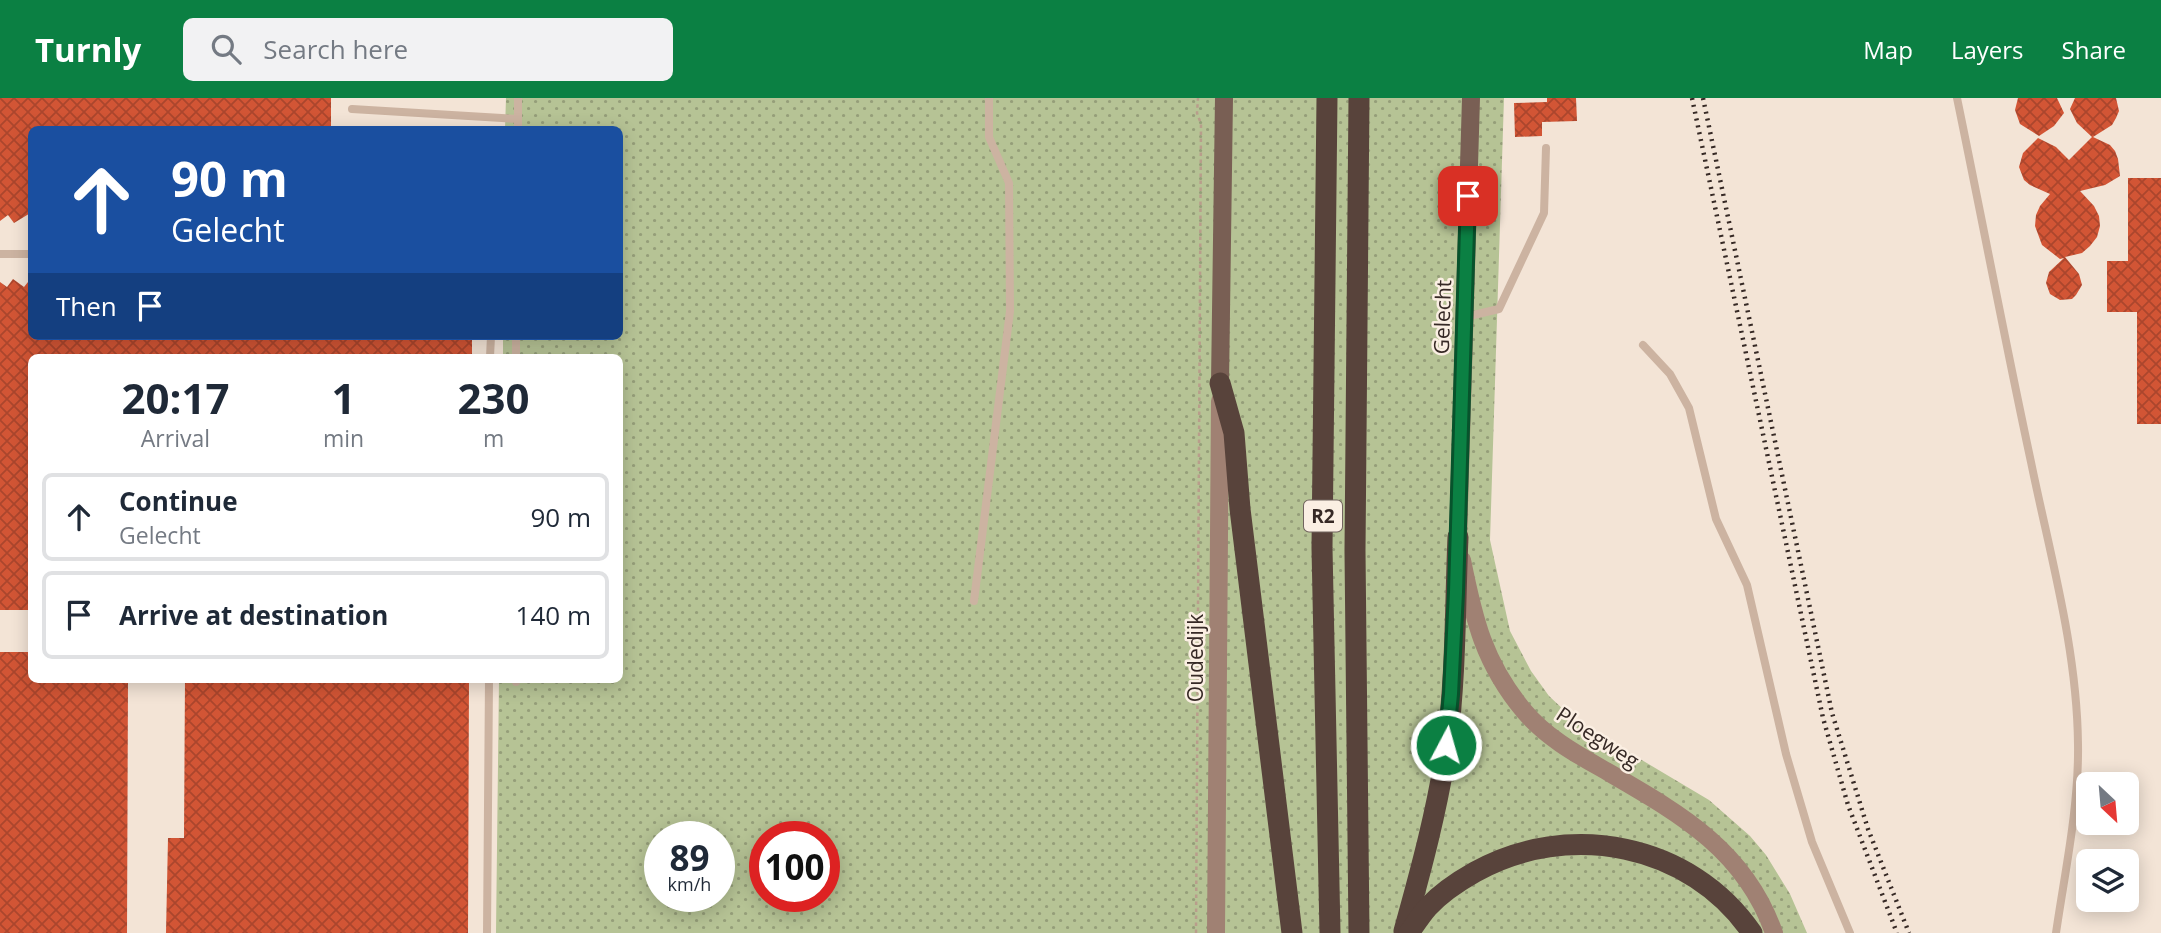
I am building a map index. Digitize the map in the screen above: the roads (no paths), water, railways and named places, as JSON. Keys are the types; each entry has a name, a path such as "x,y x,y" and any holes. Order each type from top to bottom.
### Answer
{"highway":[{"name":"R2","path":"1327,98 1322,548 1330,933"},
{"name":"R2","path":"1359,98 1356,537 1359,933"},
{"path":"1220,383 1234,433 1240,509 1292,933"},
{"path":"1404,933 1433,817 1446,745 1458,537"},
{"path":"1409,933 1429,906 1458,882 1497,860 1541,847 1586,843 1628,850 1673,866 1719,896 1752,933"}],"main road":[{"path":"1220,383 1224,98"},
{"name":"Gelecht","path":"1458,537 1471,98"}],"street":[{"name":"Oudedijk","path":"1216,933 1220,383"},
{"name":"Ploegweg","path":"1458,537 1480,638 1504,684 1525,712 1544,731 1577,754 1671,809 1710,838 1740,869 1762,905 1774,933"}],"lane":[{"path":"517,126 519,98"},
{"path":"974,601 1010,310 1009,183 1006,170 989,137 989,98"},
{"path":"1957,98 2069,639 2074,676 2078,773 2056,933"},
{"path":"352,109 518,119"},
{"path":"1465,317 1499,309 1505,297 1544,213 1546,148"},
{"path":"0,254 28,254"},
{"path":"1643,345 1671,374 1689,408 1716,519 1747,585 1786,754 1812,842 1850,933"},
{"path":"487,933 489,683"}],"railway":[{"path":"1692,98 1823,718 1848,805 1897,933"},
{"path":"1703,98 1832,713 1868,829 1909,933"}]}
